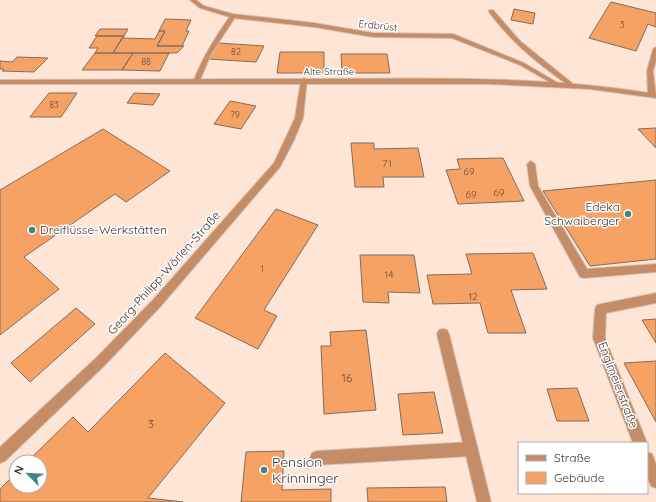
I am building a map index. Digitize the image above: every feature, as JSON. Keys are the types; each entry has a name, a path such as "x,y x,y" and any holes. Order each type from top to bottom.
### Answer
{"street":[{"name":"Erdbrüst","path":"193,0 202,7 233,16 314,25 373,35 453,36 522,64 555,83"},
{"path":"491,11 503,28 518,44 570,84"},
{"path":"197,80 216,40 233,16"},
{"path":"654,95 650,71 656,49"},
{"name":"Alte Straße","path":"0,82 304,80 555,83 610,88 654,95"},
{"name":"Georg-Philipp-Wörlen-Straße","path":"0,456 105,357 156,304 252,195 276,165 290,140 299,118 304,80"},
{"path":"531,164 534,186 584,274 656,268"},
{"name":"Englmeierstraße","path":"640,442 599,338 601,309 656,298"},
{"path":"443,334 484,502"},
{"path":"317,458 471,449"},
{"path":"648,461 656,481"}],"building":[{"path":"611,2 656,13 656,27 648,24 636,51 589,38"},
{"path":"514,9 535,13 533,24 511,20"},
{"path":"165,19 191,20 186,31 189,31 182,46 157,46 165,31 159,31"},
{"path":"100,29 128,29 124,36 95,36"},
{"path":"159,31 165,31 157,46 184,46 177,53 113,53 122,38 155,39"},
{"path":"97,36 124,36 113,53 95,53 98,48 89,48"},
{"path":"218,43 264,46 256,62 208,59"},
{"path":"280,52 324,52 324,73 277,73"},
{"path":"95,53 133,53 122,70 82,70"},
{"path":"133,53 169,53 160,71 122,70"},
{"path":"341,54 387,54 390,73 342,73"},
{"path":"17,57 48,58 34,72 2,71 4,69 0,69 0,61 12,62"},
{"path":"49,93 77,93 61,117 30,117"},
{"path":"134,93 160,94 153,105 127,103"},
{"path":"230,101 256,106 241,129 214,124"},
{"path":"656,128 656,148 638,129"},
{"name":"Dreiflüsse-Werkstätten","path":"103,129 170,171 126,202 115,194 24,257 59,289 0,335 0,190"},
{"path":"351,143 374,143 374,149 418,148 424,177 383,177 384,187 355,187"},
{"path":"503,158 524,201 458,204 446,170 460,169 457,159"},
{"path":"656,180 656,259 590,266 543,191"},
{"path":"276,209 318,225 264,310 277,316 258,349 195,318"},
{"path":"533,253 547,289 511,290 526,333 488,333 480,303 433,304 427,275 472,274 466,254"},
{"path":"360,255 414,255 420,293 388,292 389,303 363,302"},
{"path":"76,308 95,324 30,382 11,363"},
{"path":"656,319 656,343 642,320"},
{"path":"366,330 376,410 324,414 321,346 331,346 330,332"},
{"path":"165,353 225,403 148,498 183,502 0,502 0,489 8,481 8,494 48,494 48,454 35,454 73,417 88,432"},
{"path":"656,361 656,422 624,363"},
{"path":"577,388 589,421 557,421 547,389"},
{"path":"434,392 443,433 403,435 398,394"},
{"name":"Pension Krinninger","path":"284,451 282,490 331,489 331,502 241,502 246,452"},
{"path":"445,487 447,502 368,502 367,488"}],"place":[{"name":"Edeka Schwaiberger","path":"628,214"},
{"name":"Dreiflüsse-Werkstätten","path":"32,230"},
{"name":"Pension Krinninger","path":"264,470"}]}
